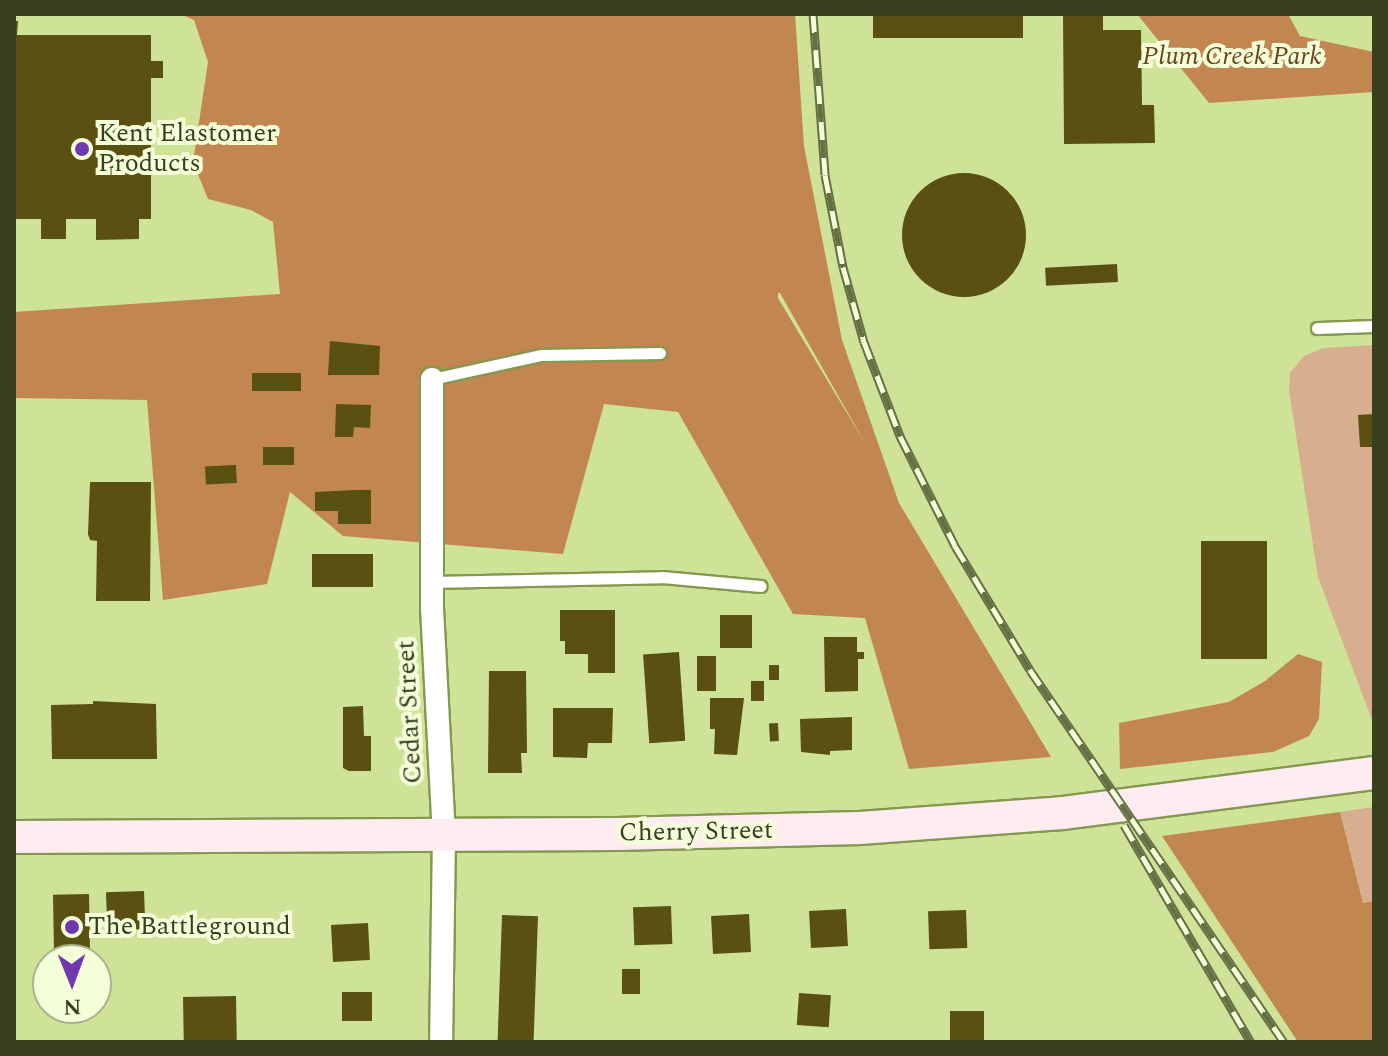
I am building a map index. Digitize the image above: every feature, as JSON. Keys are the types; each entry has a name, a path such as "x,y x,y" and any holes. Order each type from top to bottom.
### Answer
{"street":[{"name":"Cedar Street","path":"432,379 432,582 444,834 441,1042"},
{"name":"Cherry Street","path":"14,837 738,832 951,823 1206,797 1374,773"}],"lane":[{"path":"1317,328 1374,326"},
{"path":"432,379 541,355 660,353"},
{"path":"432,582 662,577 761,586"}],"shaded area":[{"path":"1374,345 1374,725 1318,577 1289,390 1290,373 1304,356 1324,348"},
{"path":"1374,807 1374,901 1363,903 1340,812"}],"green space":[{"path":"180,14 795,14 804,146 842,340 899,503 1051,757 909,769 865,618 793,614 678,412 604,404 563,554 343,536 290,492 267,584 163,600 147,400 14,398 14,312 280,294 273,222 251,210 208,199 193,162 208,62 194,20","holes":["780,293 866,445 778,298"]},
{"name":"Plum Creek Park","path":"1137,14 1288,14 1300,36 1374,52 1374,92 1209,103"},
{"path":"1298,654 1322,662 1319,719 1309,736 1273,752 1120,769 1119,723 1229,702 1265,681"},
{"path":"1340,812 1363,903 1374,901 1374,1042 1298,1042 1162,836"}],"building":[{"path":"873,14 1023,14 1023,38 873,38"},
{"path":"1063,14 1103,14 1103,30 1141,30 1142,105 1154,105 1155,143 1064,144"},
{"name":"Kent Elastomer Products","path":"14,21 18,21 17,35 151,35 151,61 163,61 163,78 151,78 151,219 139,219 139,239 96,240 96,219 66,219 66,239 41,239 41,219 14,219"},
{"path":"964,173 988,178 1008,191 1021,211 1026,235 1021,259 1008,279 988,292 964,297 940,292 920,279 907,259 902,235 907,211 920,191 940,178"},
{"path":"1117,264 1118,282 1046,286 1045,268"},
{"path":"330,341 380,346 379,375 328,375"},
{"path":"252,373 301,373 301,391 252,391"},
{"path":"336,404 371,405 370,428 354,427 353,437 335,437"},
{"path":"1374,414 1374,447 1360,447 1358,415"},
{"path":"263,447 294,447 294,465 263,465"},
{"path":"236,465 237,483 206,485 205,467"},
{"path":"90,482 151,482 150,601 96,601 97,541 90,540 88,534"},
{"path":"371,490 371,524 338,524 338,511 315,511 315,492"},
{"path":"1201,541 1267,541 1267,659 1201,659"},
{"path":"312,554 373,554 373,587 312,587"},
{"path":"560,610 615,610 615,673 588,673 588,654 565,654 565,641 560,641"},
{"path":"720,615 752,615 752,648 720,648"},
{"path":"824,637 857,637 857,652 864,652 864,659 858,659 858,691 825,692"},
{"path":"679,652 685,741 649,743 643,655"},
{"path":"697,656 716,656 716,691 697,691"},
{"path":"769,665 779,665 779,680 769,680"},
{"path":"489,671 526,671 527,753 521,753 522,773 488,773"},
{"path":"751,681 764,681 764,701 751,701"},
{"path":"710,698 744,698 737,755 714,754 715,729 710,729"},
{"path":"93,701 156,704 157,759 52,759 51,705 93,704"},
{"path":"363,706 364,736 371,736 371,771 349,771 343,768 343,707"},
{"path":"553,708 613,708 612,743 588,743 587,758 553,757"},
{"path":"852,717 852,750 830,751 830,755 801,752 800,719"},
{"path":"769,723 778,723 779,741 770,741"},
{"path":"144,891 145,929 107,930 106,892"},
{"name":"The Battleground","path":"89,894 90,944 54,944 53,895"},
{"path":"671,906 672,944 634,945 633,907"},
{"path":"846,909 848,946 811,948 809,911"},
{"path":"966,910 967,948 929,949 928,911"},
{"path":"749,914 751,952 713,954 711,916"},
{"path":"502,915 538,916 534,1041 498,1040"},
{"path":"368,923 370,960 333,962 331,925"},
{"path":"622,969 640,969 640,994 622,994"},
{"path":"342,992 372,992 372,1021 342,1021"},
{"path":"799,993 831,995 829,1027 797,1025"},
{"path":"236,996 237,1042 184,1042 183,997"},
{"path":"950,1011 984,1011 984,1042 950,1042"}],"railway":[{"path":"813,14 825,175 843,267 864,342 900,436 955,546 1030,670 1284,1042"},
{"path":"1124,825 1251,1042"}],"place":[{"name":"Kent Elastomer Products","path":"82,149"},
{"name":"The Battleground","path":"72,927"}]}
